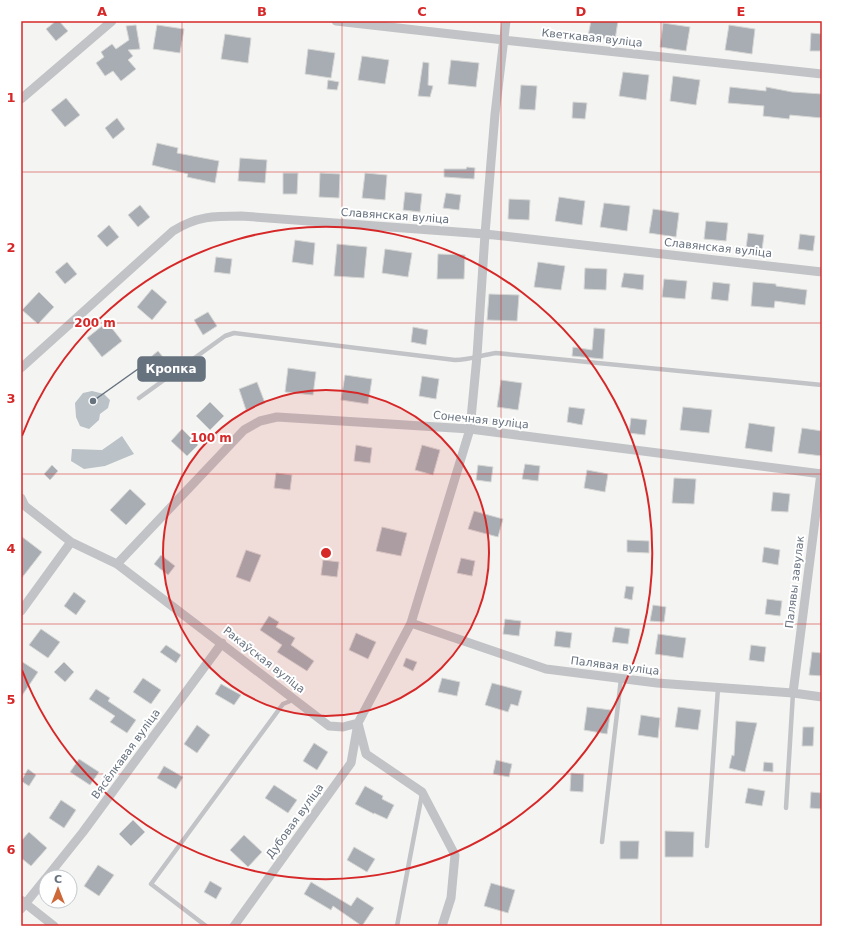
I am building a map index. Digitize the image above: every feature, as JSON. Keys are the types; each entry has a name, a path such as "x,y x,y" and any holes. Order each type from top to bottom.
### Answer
{"street":[{"path":"21,99 112,21"},
{"name":"Кветкавая вуліца","path":"336,21 822,74"},
{"name":"Дубовая вуліца","path":"234,926 351,763 358,723 411,623 470,429 477,356 495,114 506,21"},
{"name":"Славянская вуліца","path":"21,368 173,231 186,223 198,219 219,216 241,216 485,234 822,272"},
{"name":"Сонечная вуліца","path":"117,564 244,430 260,421 276,417 470,429 822,473"},
{"name":"Палявы завулак","path":"793,693 822,473"},
{"name":"Ракаўская вуліца","path":"21,498 25,506 71,542 117,564 329,726 342,727 358,723"},
{"path":"21,611 71,542"},
{"name":"Палявая вуліца","path":"411,623 546,669 621,679 793,693 822,697"},
{"name":"Вясёлкавая вуліца","path":"53,869 83,832 222,643"},
{"path":"358,723 366,754 422,792 455,855 451,898 442,926"},
{"name":"Вясёлкавая вуліца","path":"22,904 38,887"},
{"path":"22,904 54,926"}],"lane":[{"path":"139,398 225,336 234,333 455,360 467,360 477,356 496,353 822,385"},
{"path":"602,842 621,679"},
{"path":"707,846 718,688"},
{"path":"786,808 793,693"},
{"path":"206,926 151,884 283,704 295,700"},
{"path":"397,926 422,792"}],"shaded area":[{"path":"92,391 104,394 110,400 108,408 100,414 99,420 89,429 80,426 76,417 75,403 83,393"},
{"path":"122,436 134,454 105,466 84,469 71,461 72,449 102,450"}],"building":[{"path":"56,21 59,21 68,31 56,41 46,29"},
{"path":"591,21 618,21 615,40 588,36"},
{"path":"663,23 690,27 686,51 660,47"},
{"path":"136,25 140,49 128,50 133,56 128,60 136,69 121,81 113,71 105,76 96,63 104,57 101,52 112,44 116,49 129,40 126,26"},
{"path":"157,25 184,29 180,53 153,49"},
{"path":"729,25 755,29 752,54 725,50"},
{"path":"811,33 822,34 821,51 810,51"},
{"path":"225,34 251,38 248,63 221,59"},
{"path":"308,49 335,53 331,78 305,74"},
{"path":"362,56 389,60 385,84 358,80"},
{"path":"451,60 479,63 476,87 448,84"},
{"path":"423,62 429,63 428,85 433,86 430,97 418,96"},
{"path":"623,72 649,75 646,100 619,96"},
{"path":"673,76 700,80 696,105 670,101"},
{"path":"328,80 339,82 337,90 327,89"},
{"path":"521,85 537,86 535,110 519,109"},
{"path":"730,87 766,91 766,87 792,92 822,94 822,118 790,115 789,119 763,116 764,106 728,103"},
{"path":"66,98 80,115 65,127 51,110"},
{"path":"573,102 587,103 585,119 572,118"},
{"path":"117,118 125,129 113,139 105,128"},
{"path":"157,143 178,148 177,153 219,161 215,183 187,177 188,174 152,165"},
{"path":"240,158 267,160 265,183 238,181"},
{"path":"467,167 475,168 474,179 444,177 444,169 466,169"},
{"path":"283,173 298,173 297,194 283,194"},
{"path":"320,173 340,174 339,198 319,197"},
{"path":"365,173 387,175 385,200 362,198"},
{"path":"405,192 422,194 420,212 403,210"},
{"path":"446,193 461,195 459,210 443,208"},
{"path":"559,197 585,201 582,225 555,221"},
{"path":"509,199 530,200 529,220 508,219"},
{"path":"604,203 630,206 627,231 600,227"},
{"path":"140,205 150,217 138,227 128,215"},
{"path":"653,209 679,213 676,237 649,233"},
{"path":"706,221 728,223 726,241 704,239"},
{"path":"109,225 119,237 107,247 97,236"},
{"path":"748,233 764,235 762,250 746,248"},
{"path":"800,234 815,236 813,251 798,249"},
{"path":"295,240 315,243 313,265 292,262"},
{"path":"337,244 367,247 364,278 334,276"},
{"path":"385,249 412,253 408,277 382,273"},
{"path":"438,254 465,255 464,279 437,279"},
{"path":"216,257 232,259 230,274 214,272"},
{"path":"67,262 77,274 65,284 55,272"},
{"path":"538,262 565,266 561,290 534,287"},
{"path":"585,268 607,269 606,290 584,289"},
{"path":"624,273 644,275 643,290 621,287"},
{"path":"664,279 687,281 685,299 662,297"},
{"path":"713,282 730,284 728,301 711,299"},
{"path":"753,282 776,284 776,286 807,290 805,305 775,301 774,308 751,306"},
{"path":"152,289 167,302 152,320 137,307"},
{"path":"39,292 54,307 38,324 22,310"},
{"path":"489,294 519,295 517,321 487,320"},
{"path":"208,312 217,326 203,335 194,320"},
{"path":"107,322 122,341 102,357 87,338"},
{"path":"413,327 428,330 426,345 411,342"},
{"path":"594,328 605,329 603,359 572,356 573,347 592,350"},
{"path":"158,351 168,363 156,373 146,361"},
{"path":"288,368 316,372 313,395 285,392"},
{"path":"345,375 372,379 368,404 341,400"},
{"path":"422,376 439,379 436,399 419,396"},
{"path":"501,380 522,383 518,410 497,407"},
{"path":"257,382 265,403 246,410 239,389"},
{"path":"210,402 224,416 210,430 196,416"},
{"path":"569,407 585,409 582,425 567,422"},
{"path":"683,407 712,410 709,433 680,430"},
{"path":"631,418 647,420 645,435 629,433"},
{"path":"749,423 775,427 772,452 745,448"},
{"path":"802,428 822,431 822,456 798,453"},
{"path":"182,429 198,445 187,456 171,441"},
{"path":"356,445 372,448 370,463 354,461"},
{"path":"422,445 440,450 433,475 415,470"},
{"path":"525,464 540,466 538,481 522,479"},
{"path":"52,465 58,471 50,480 44,474"},
{"path":"478,465 493,467 491,482 476,480"},
{"path":"587,470 608,474 605,492 584,488"},
{"path":"276,473 292,475 290,490 274,488"},
{"path":"674,478 696,479 694,504 672,503"},
{"path":"130,489 146,504 126,525 110,510"},
{"path":"773,492 790,494 788,512 771,511"},
{"path":"474,511 503,519 498,537 468,529"},
{"path":"382,527 407,533 401,556 376,551"},
{"path":"21,536 42,552 21,579"},
{"path":"627,540 649,541 649,553 627,552"},
{"path":"764,547 780,550 778,565 762,562"},
{"path":"246,550 261,555 250,582 236,577"},
{"path":"161,555 175,566 168,575 154,564"},
{"path":"461,558 475,561 472,576 457,573"},
{"path":"323,560 339,562 337,577 321,575"},
{"path":"626,586 634,587 632,600 624,598"},
{"path":"74,592 86,601 76,615 64,606"},
{"path":"767,599 782,601 780,616 765,614"},
{"path":"653,605 666,607 664,622 650,621"},
{"path":"269,616 279,622 276,627 295,638 291,645 314,661 307,671 277,652 282,645 260,630"},
{"path":"505,619 521,621 519,636 503,634"},
{"path":"615,627 630,629 628,644 612,642"},
{"path":"41,629 60,642 48,658 29,645"},
{"path":"556,631 572,633 570,648 554,646"},
{"path":"356,633 376,642 368,659 349,650"},
{"path":"658,634 686,638 683,658 655,654"},
{"path":"166,645 181,655 176,663 160,652"},
{"path":"751,645 766,647 764,662 749,660"},
{"path":"812,652 822,653 822,676 809,675"},
{"path":"406,658 417,662 413,671 403,666"},
{"path":"21,661 38,672 21,697"},
{"path":"64,662 74,672 65,682 54,672"},
{"path":"143,678 161,690 151,704 133,692"},
{"path":"442,678 460,682 457,696 438,692"},
{"path":"492,683 522,691 518,706 511,704 508,712 485,705"},
{"path":"221,684 241,695 234,705 215,694"},
{"path":"96,689 110,698 108,701 136,720 127,733 110,722 115,716 89,699"},
{"path":"587,707 611,710 607,734 584,730"},
{"path":"678,707 701,710 698,730 675,727"},
{"path":"641,715 660,718 658,738 638,735"},
{"path":"736,721 757,723 745,772 729,768 732,755 734,756"},
{"path":"197,725 210,735 197,753 184,744"},
{"path":"803,727 814,727 813,746 802,746"},
{"path":"314,743 328,752 317,770 303,761"},
{"path":"79,759 99,772 90,785 70,772"},
{"path":"496,760 512,764 509,777 493,774"},
{"path":"764,762 773,763 773,772 763,771"},
{"path":"164,766 183,777 176,789 157,778"},
{"path":"28,769 36,775 29,786 21,781"},
{"path":"571,773 584,774 583,792 570,791"},
{"path":"274,785 297,800 288,813 265,798"},
{"path":"365,786 383,796 382,799 394,805 387,819 355,804"},
{"path":"748,788 765,791 762,806 745,803"},
{"path":"811,792 822,793 822,809 810,808"},
{"path":"61,800 76,810 64,828 49,818"},
{"path":"133,820 145,832 131,846 119,834"},
{"path":"665,831 694,832 693,857 665,857"},
{"path":"29,832 47,848 31,866 21,858 21,841"},
{"path":"244,835 262,852 248,867 230,850"},
{"path":"620,841 639,841 638,859 620,859"},
{"path":"354,847 375,859 367,872 347,860"},
{"path":"98,865 114,875 99,896 84,886"},
{"path":"210,881 222,888 216,899 204,892"},
{"path":"311,882 351,906 357,897 374,908 362,926 333,906 331,910 304,894"},
{"path":"491,883 515,890 508,913 484,906"}],"place":[{"name":"Кропка","path":"93,401"}]}
